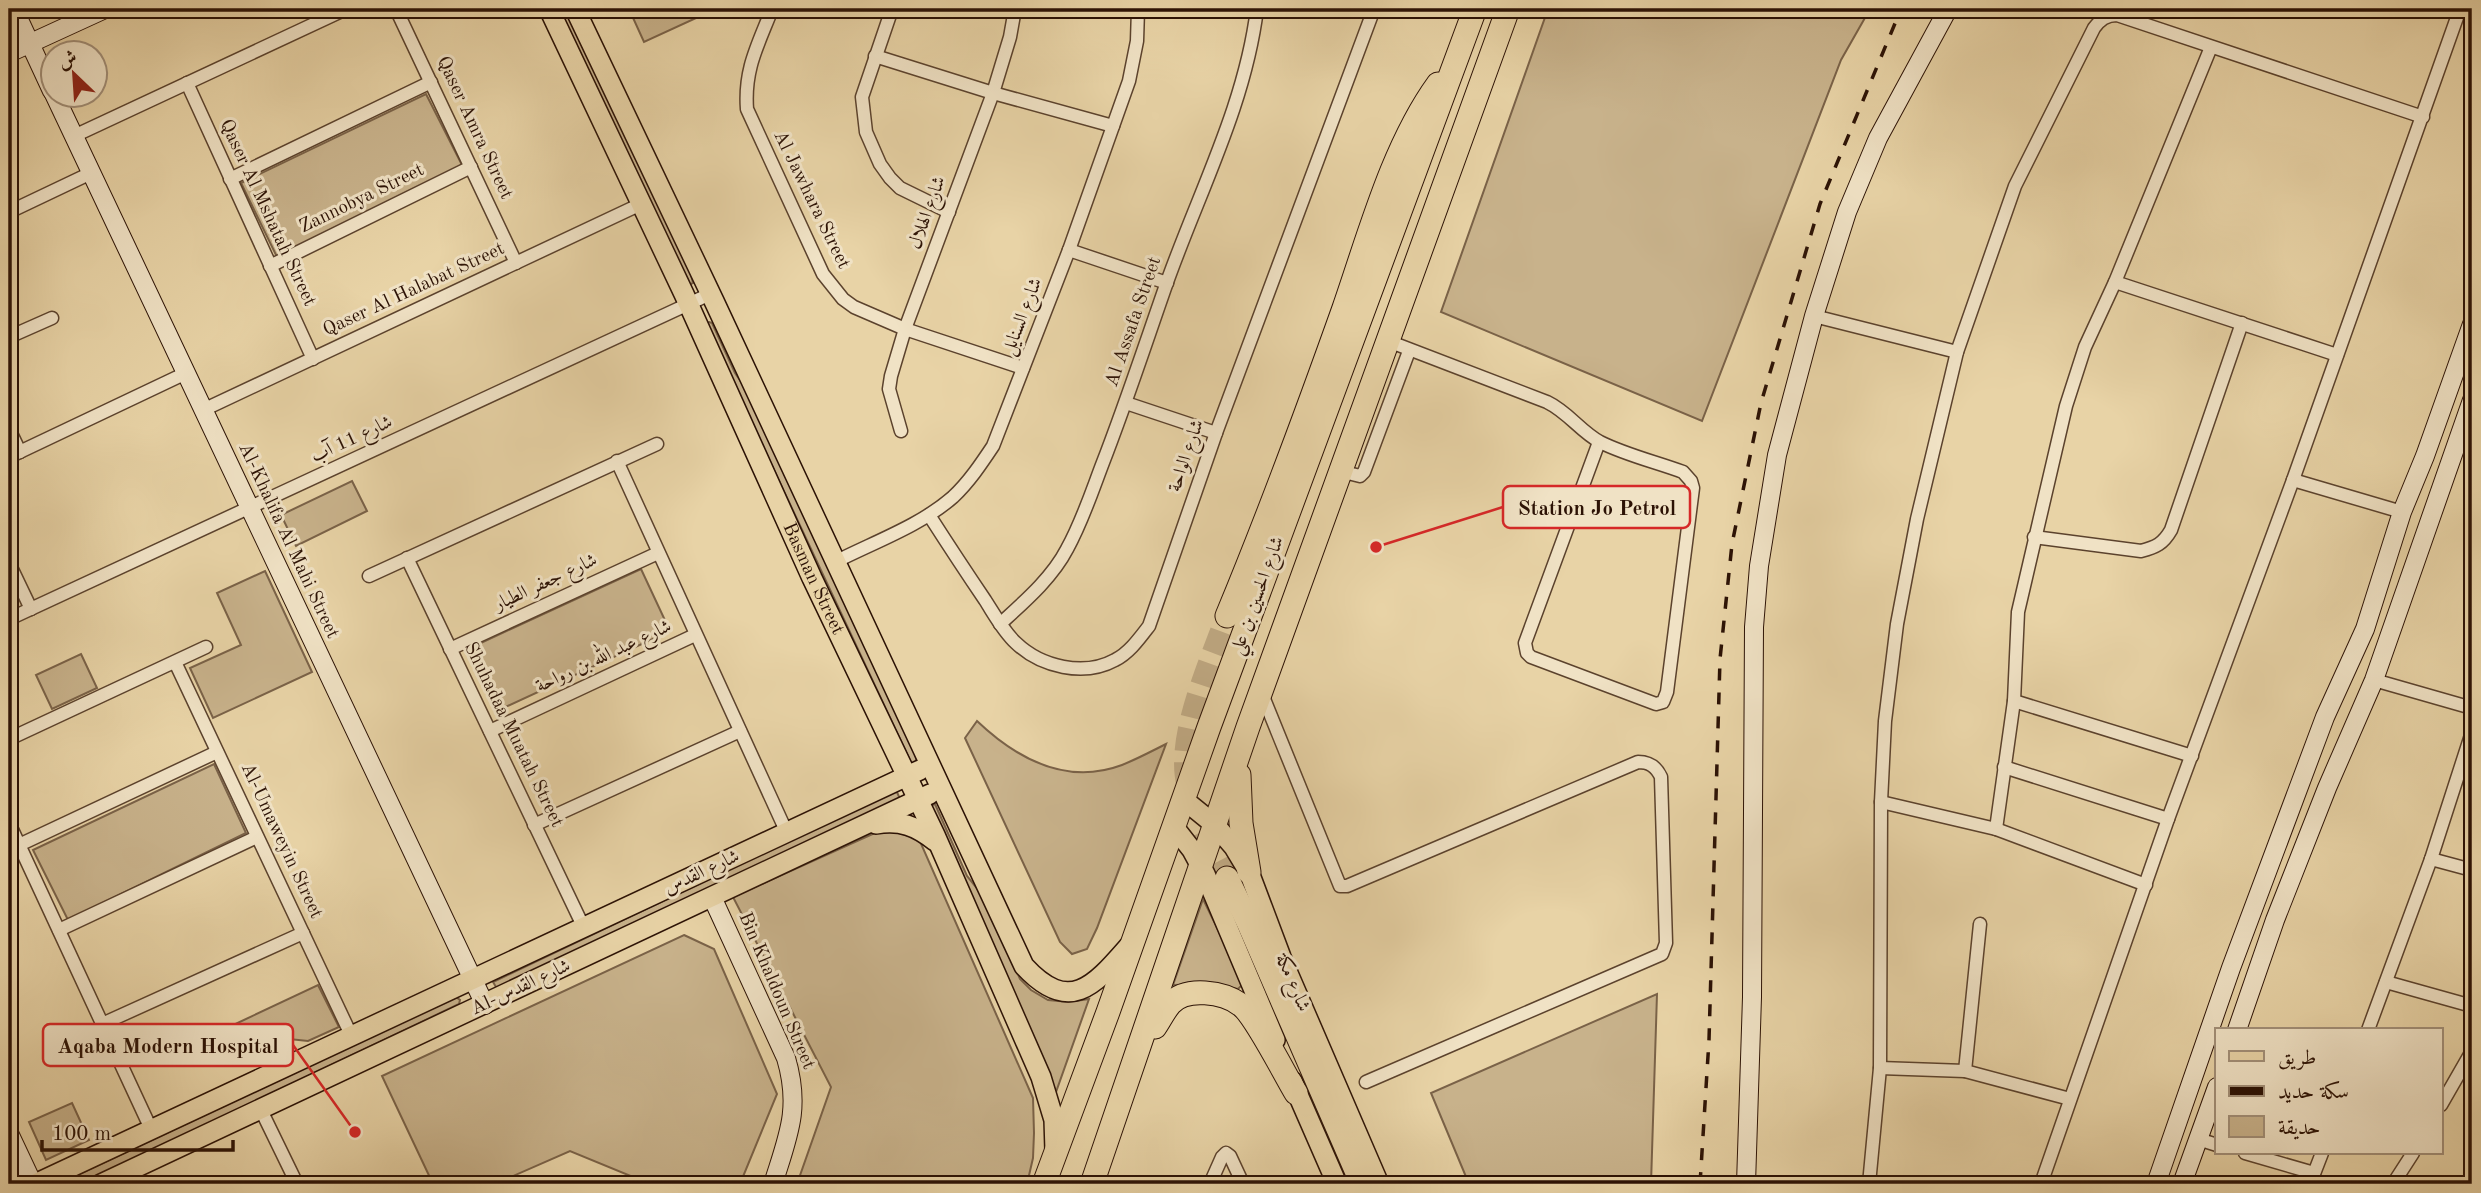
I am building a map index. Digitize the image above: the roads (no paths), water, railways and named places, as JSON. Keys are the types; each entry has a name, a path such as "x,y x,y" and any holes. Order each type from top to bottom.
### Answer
{"highway":[{"name":"شارع الحسين بن علي","path":"1044,1184 1475,9"},
{"name":"شارع الحسين بن علي","path":"1092,1184 1261,690 1340,471 1369,426 1388,341 1508,9"},
{"path":"1227,616 1323,366 1399,156 1420,110 1457,59"},
{"path":"1241,748 1239,798 1249,872"},
{"path":"1227,878 1362,1184"},
{"path":"1139,1053 1172,1002 1190,994 1218,995 1243,1006 1296,1093"}],"main road":[{"name":"Basman Street","path":"549,9 939,844 1041,1077 1054,1120 1055,1155"},
{"name":"Basman Street","path":"575,9 1024,966 1040,983 1049,988 1063,992 1086,988 1098,981 1133,941"},
{"path":"876,792 890,772 895,749"},
{"name":"شارع القدس","path":"473,981 930,765"},
{"name":"Al-شارع القدس","path":"101,1184 940,789"},
{"name":"شارع مكة","path":"1183,799 1215,825 1234,847 1249,872 1280,957 1379,1184"},
{"path":"865,826 903,822 919,828 939,844"},
{"name":"شارع مكة","path":"1174,827 1201,866 1337,1184"},
{"name":"Al-شارع القدس","path":"34,1184 473,981"}],"street":[{"name":"Al-Khalifa Al Mahi Street","path":"14,9 38,60"},
{"path":"9,53 105,9"},
{"path":"74,136 346,9"},
{"name":"Qaser Amra Street","path":"396,9 516,263"},
{"name":"Al Jawhara Street","path":"772,9 749,67 745,87 747,109 822,274 832,288 854,307 905,329 1023,368"},
{"path":"892,9 862,97 866,132 880,163 900,188 949,212"},
{"name":"شارع الهلال","path":"901,431 889,389 905,329 993,93 1010,37 1015,9"},
{"name":"شارع السنايل","path":"835,562 929,515 954,496 975,473 993,446 1069,250 1129,80 1137,41 1138,9"},
{"name":"Al Assafa Street","path":"1000,624 1047,578 1066,551 1080,524 1126,403 1167,283 1240,93 1253,43 1257,9"},
{"name":"شارع الواحة","path":"929,515 1000,624 1014,642 1029,654 1072,669 1093,668 1115,660 1133,646 1149,626 1216,433 1374,9"},
{"path":"1746,1184 1752,997 1754,627 1759,566 1777,455 1814,316 1847,212 1878,138 1948,9"},
{"path":"2041,1184 2168,819 2293,480 2460,9"},
{"path":"1869,1184 1880,1068 1881,802 1885,722 1897,624 1917,519 1957,352 2015,186 2094,28 2101,20 2116,15 2423,117"},
{"path":"1996,829 2014,701 2018,612 2066,406 2085,347 2115,282 2211,47"},
{"path":"875,56 993,93 1112,125"},
{"path":"230,179 431,82"},
{"name":"Qaser Al Mshatah Street","path":"187,83 313,359"},
{"name":"Al-Khalifa Al Mahi Street","path":"60,108 485,1005"},
{"name":"Zannobya Street","path":"270,265 471,167"},
{"path":"9,212 91,173"},
{"name":"Qaser Al Halabat Street","path":"203,410 641,204"},
{"path":"1069,250 1167,283"},
{"path":"2115,282 2337,355"},
{"name":"شارع 11 آب","path":"9,620 710,294"},
{"path":"1814,316 1957,352"},
{"path":"9,337 52,318"},
{"path":"2034,537 2141,551 2155,548 2164,541 2171,530 2242,323"},
{"path":"2156,1184 2325,717 2365,629 2402,512 2472,324"},
{"path":"1388,341 1560,408 1575,424 1600,442 1684,472 1688,476 1693,488 1667,692 1663,702 1656,704 1531,657 1525,649 1600,442"},
{"path":"1369,426 1409,351"},
{"path":"9,429 14,455 186,373"},
{"path":"2238,1028 2275,920 2327,788 2374,680 2472,400"},
{"path":"1126,403 1216,433"},
{"path":"369,576 657,444"},
{"path":"617,461 787,833"},
{"path":"2293,480 2402,512"},
{"name":"شارع جعفر الطيار","path":"450,649 658,553"},
{"name":"Shuhadaa Muatah Street","path":"407,558 584,929"},
{"path":"9,563 31,609"},
{"name":"شارع عبد الله بن رواحة","path":"490,731 695,635"},
{"path":"9,739 206,648"},
{"name":"Al-Umaweyin Street","path":"175,662 352,1037"},
{"path":"2374,680 2472,708"},
{"path":"1261,690 1340,886 1353,883 1638,762 1658,769 1661,776 1666,943 1662,954 1366,1083"},
{"path":"2014,701 2192,756"},
{"path":"534,825 740,731"},
{"path":"2369,1028 2431,859 2472,732"},
{"path":"19,845 217,752"},
{"path":"2004,767 2168,819"},
{"path":"1881,802 1996,829 2146,885"},
{"path":"9,823 152,1129"},
{"path":"59,930 257,837"},
{"path":"2431,859 2472,870"},
{"name":"Bin Khaldoun Street","path":"712,897 786,1058 793,1081 792,1125 773,1184"},
{"path":"2253,913 2275,920"},
{"path":"1965,1072 1980,924"},
{"path":"103,1024 303,933"},
{"path":"2386,982 2472,1006"},
{"path":"2442,1103 2472,1051"},
{"path":"1880,1068 1965,1072 2070,1099"},
{"path":"2182,1184 2215,1092"},
{"path":"261,1110 297,1184"},
{"path":"9,1133 34,1184"},
{"path":"2198,1139 2215,1144"},
{"path":"1210,1184 1226,1153 1230,1156 1242,1184"},
{"path":"2248,1154 2312,1178 2322,1154"},
{"path":"2393,1184 2412,1154"}],"tunnel":[{"path":"1188,785 1187,745 1191,723 1204,677 1227,616"},
{"path":"1203,831 1227,878"}],"railway":[{"path":"1700,1184 1709,1040 1720,659 1732,544 1761,403 1820,204 1901,9"}],"place":[{"name":"Station Jo Petrol","path":"1376,547"},
{"name":"Aqaba Modern Hospital","path":"355,1132"}]}
